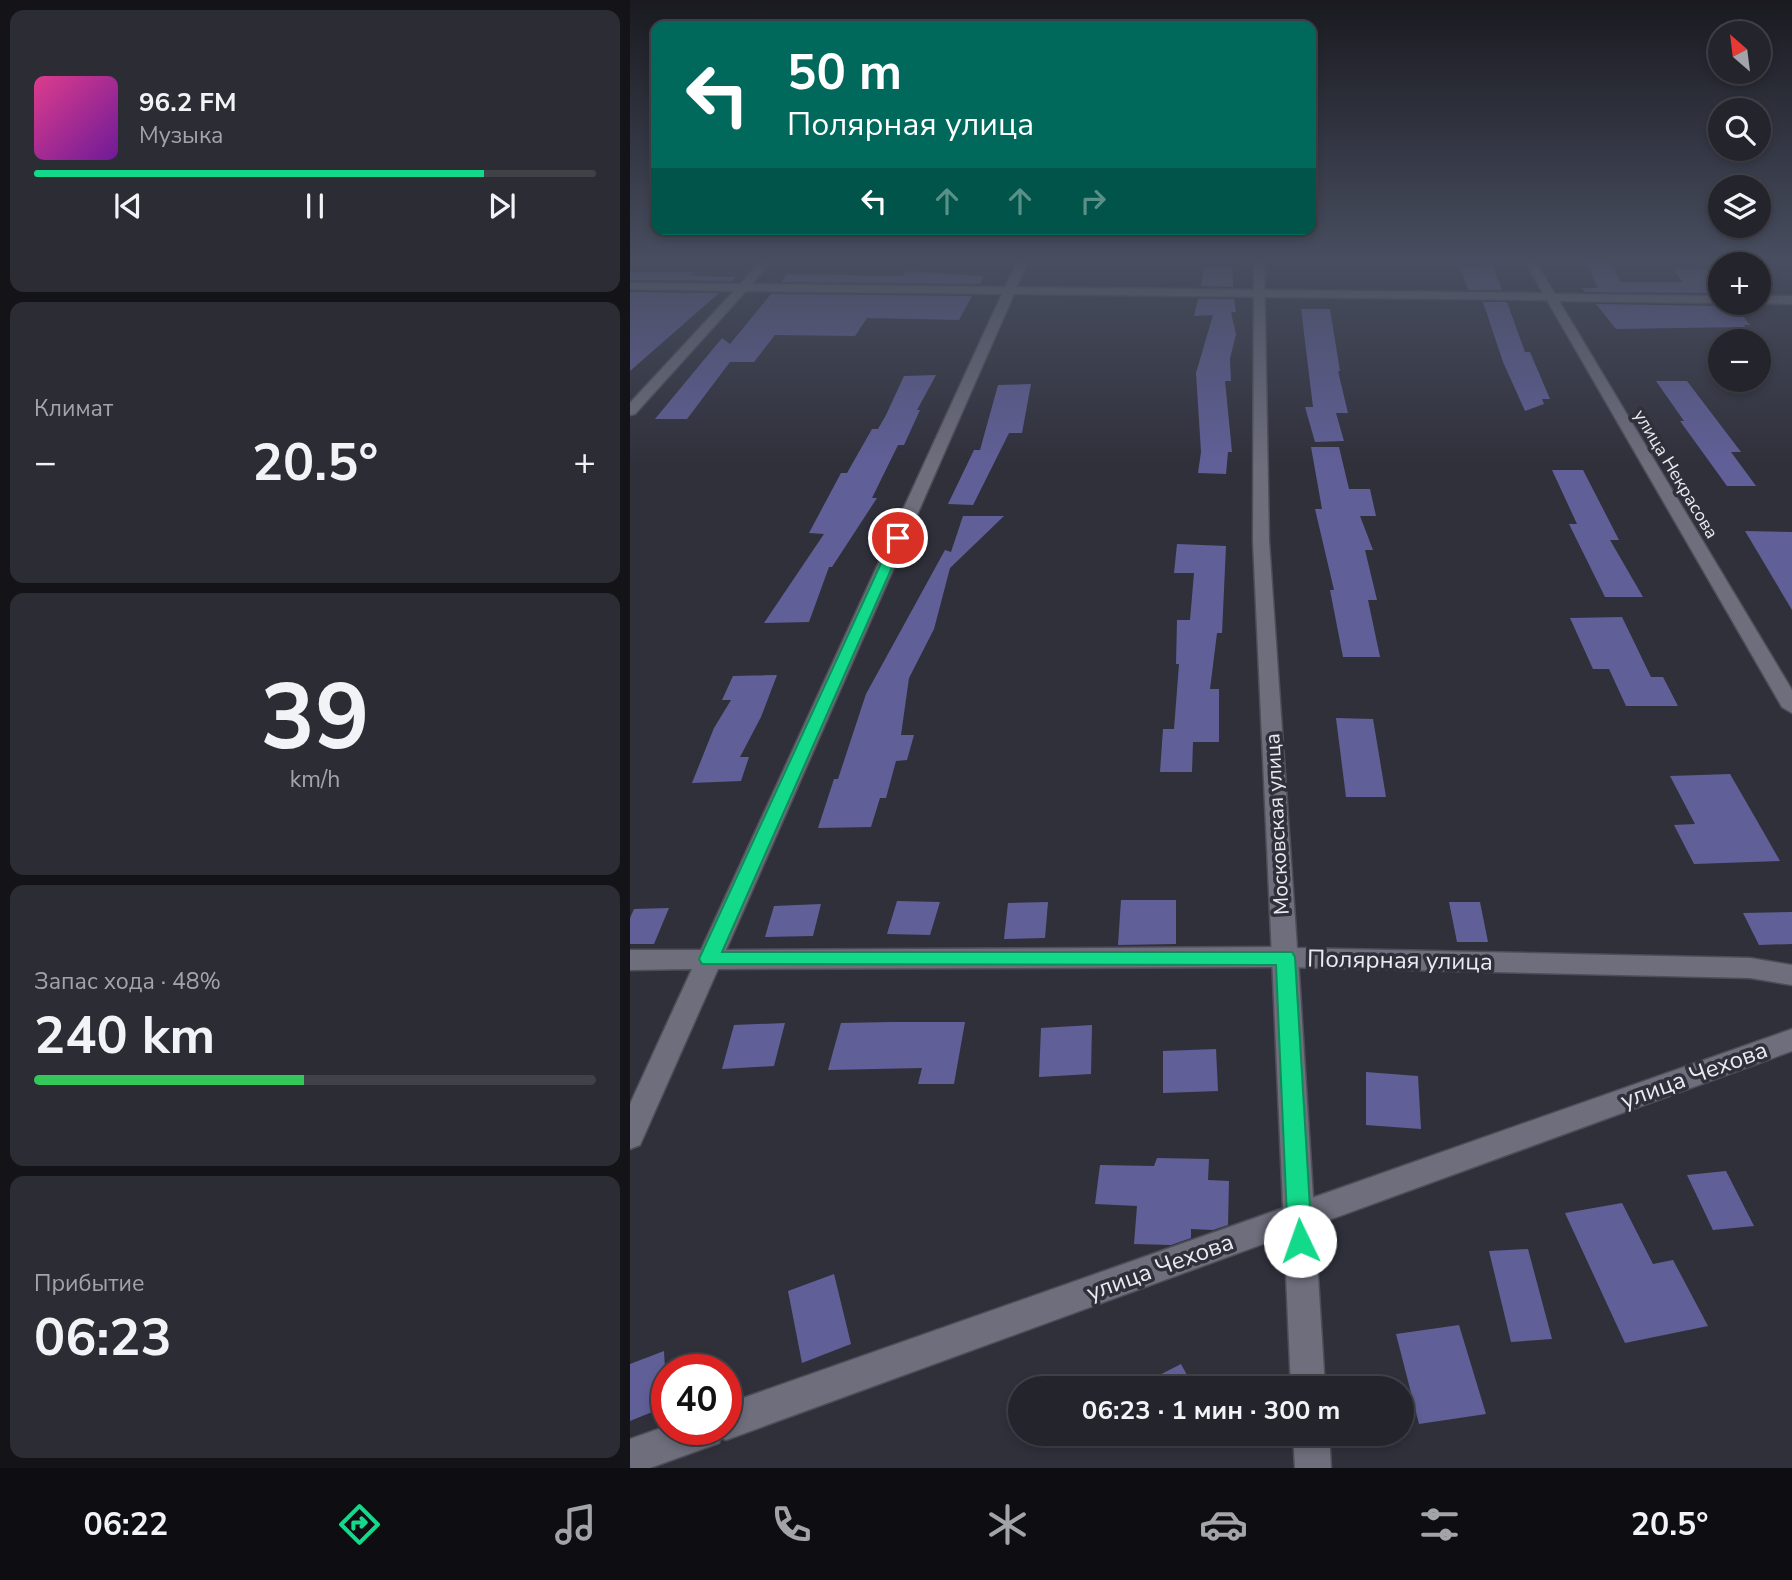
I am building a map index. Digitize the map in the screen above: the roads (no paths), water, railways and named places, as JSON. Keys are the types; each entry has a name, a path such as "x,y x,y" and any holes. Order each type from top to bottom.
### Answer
{"street":[{"path":"630,411 706,329"},
{"path":"630,1136 993,329"},
{"name":"Московская улица","path":"1259,329 1261,541 1307,1376"},
{"name":"улица Некрасова","path":"1568,329 1792,707"},
{"name":"Полярная улица","path":"630,960 1285,957 1751,968 1792,975"},
{"name":"улица Чехова","path":"742,1416 1792,1040"},
{"path":"630,1457 664,1445"},
{"path":"1311,1446 1312,1468"}]}
